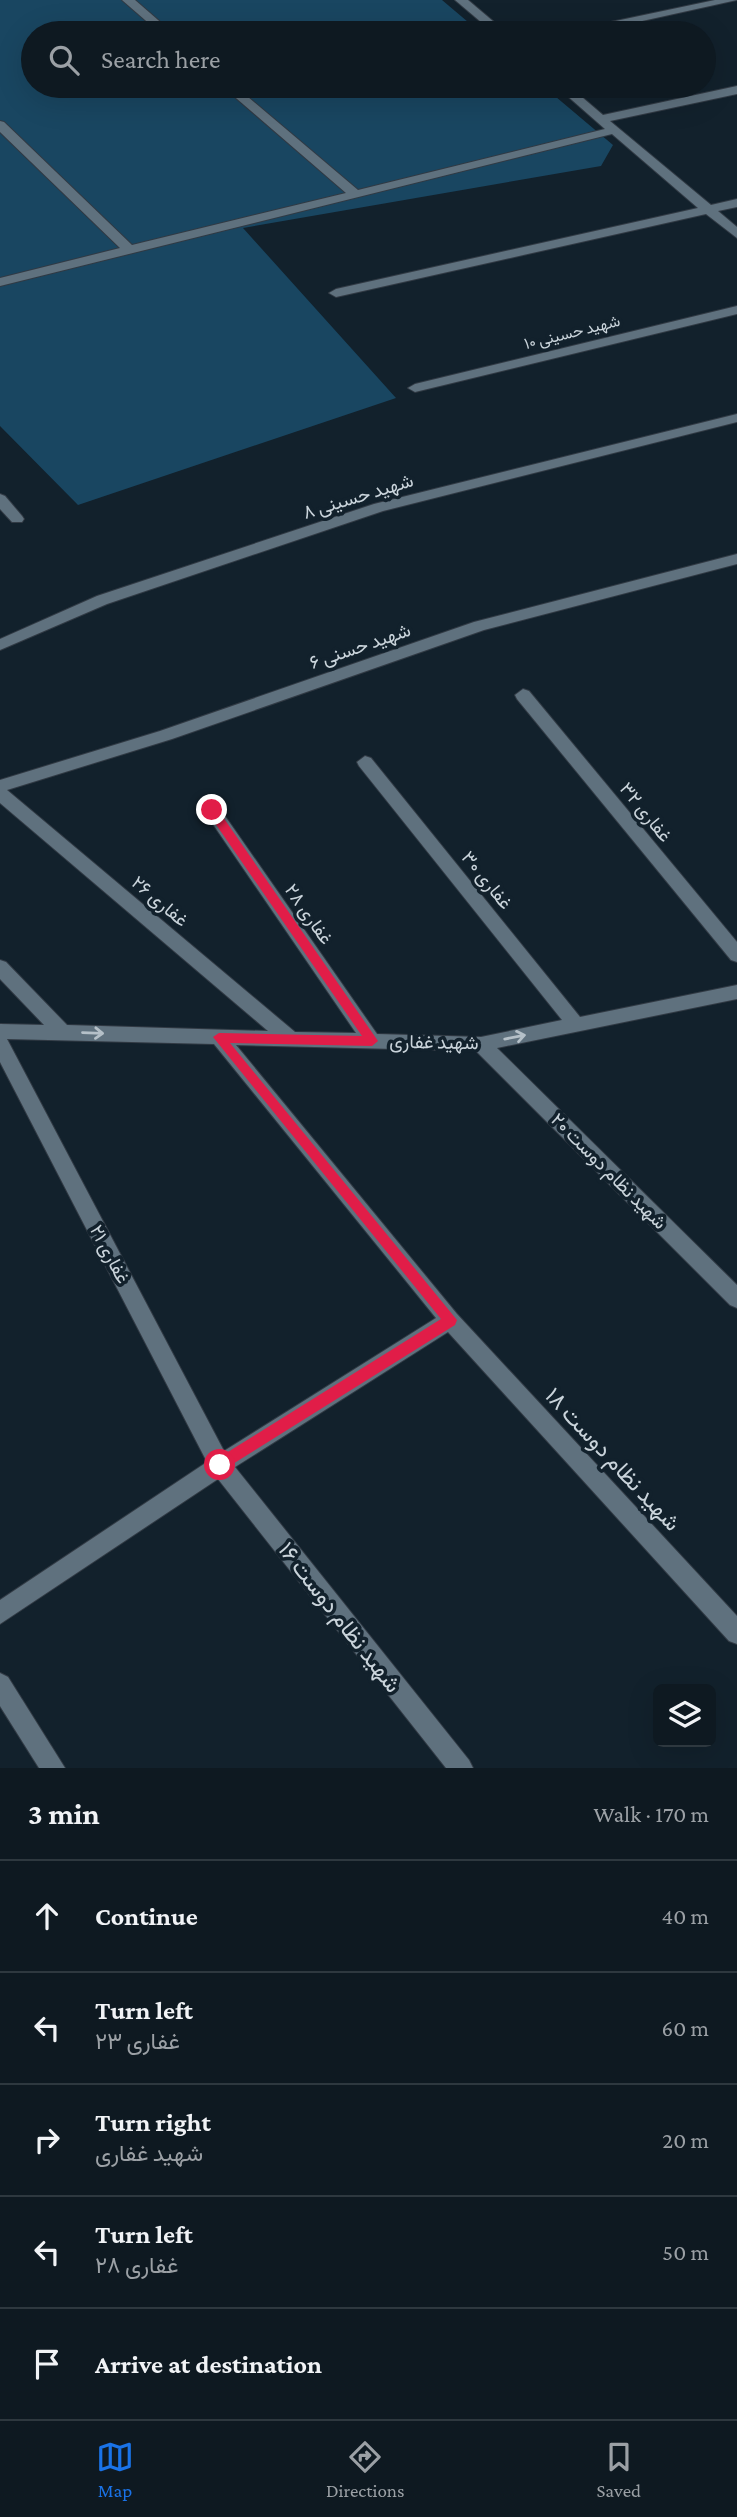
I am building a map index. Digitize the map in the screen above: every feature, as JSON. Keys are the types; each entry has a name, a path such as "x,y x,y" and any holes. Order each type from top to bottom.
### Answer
{"street":[{"path":"128,0 153,21"},
{"path":"461,0 486,21"},
{"path":"630,21 731,0"},
{"path":"716,94 737,90"},
{"path":"242,98 355,194"},
{"path":"576,98 737,234"},
{"path":"601,119 699,98"},
{"path":"0,125 129,250"},
{"path":"0,282 614,131"},
{"path":"336,293 737,203"},
{"name":"شهید حسینی ۱۰","path":"415,388 737,310"},
{"name":"شهید حسینی ۸","path":"0,645 102,600 379,507 737,418"},
{"path":"0,499 17,519"},
{"name":"شهید حسنی ۶","path":"0,786 166,735 481,626 737,559"},
{"name":"غفاری ۳۲","path":"523,695 737,955"},
{"name":"غفاری ۳۰","path":"365,762 576,1025"},
{"name":"غفاری ۲۶","path":"0,794 292,1040"},
{"name":"غفاری ۲۸","path":"212,810 372,1041"},
{"path":"0,967 62,1032"},
{"name":"شهید غفاری","path":"0,1031 481,1044 737,992"},
{"name":"شهید نظام دوست ۱۸","path":"219,1037 450,1320 737,1633"},
{"name":"غفاری ۲۱","path":"0,1044 220,1465"},
{"name":"شهید نظام دوست ۲۰","path":"481,1044 737,1299"},
{"path":"0,1613 220,1465 450,1320"},
{"name":"شهید نظام دوست ۱۶","path":"220,1465 461,1768"},
{"path":"0,1685 53,1768"}],"shaded area":[{"path":"0,0 442,0 467,21 21,21 21,98 557,98 613,145 601,166 243,228 396,398 78,505 0,426"}],"route":[{"path":"212,810 372,1041 219,1037 450,1320 220,1465"}]}
